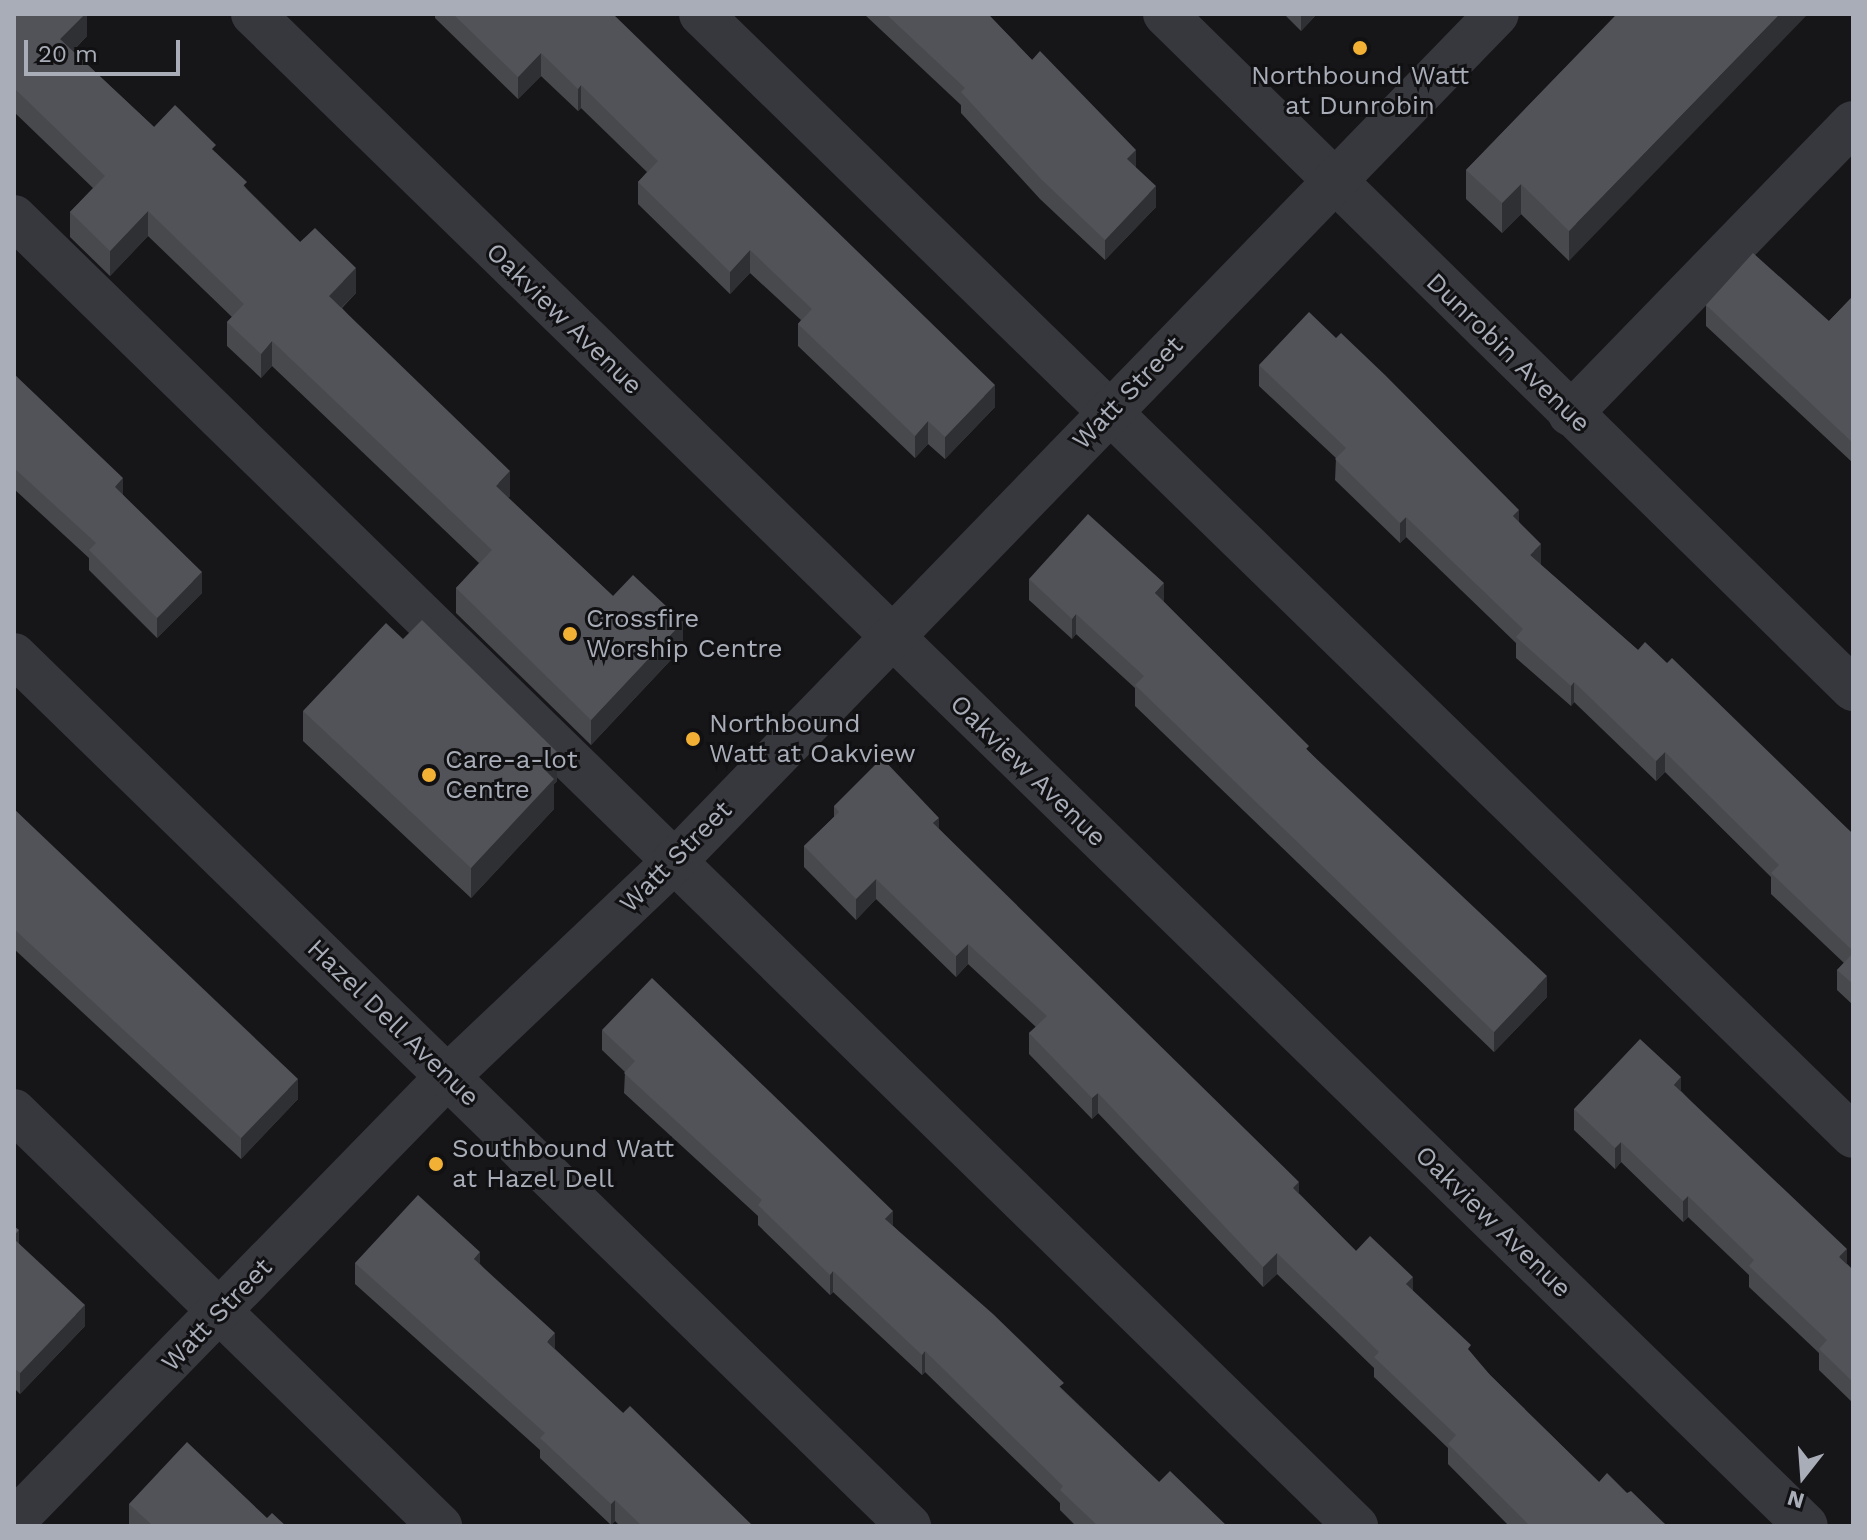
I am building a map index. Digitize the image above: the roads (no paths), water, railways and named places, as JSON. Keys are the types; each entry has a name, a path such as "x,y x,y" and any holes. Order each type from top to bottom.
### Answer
{"street":[{"name":"Oakview Avenue","path":"253,14 890,638 1806,1526"},
{"path":"701,14 1853,1136"},
{"name":"Dunrobin Avenue","path":"1165,14 1332,183 1853,689"},
{"name":"Watt Street","path":"14,1521 221,1313 447,1077 675,861 1497,14"},
{"path":"1570,414 1853,123"},
{"path":"14,217 1356,1526"},
{"name":"Hazel Dell Avenue","path":"14,655 909,1526"},
{"path":"14,1111 440,1526"}],"place":[{"name":"Northbound Watt at Dunrobin","path":"1360,48"},
{"name":"Crossfire Worship Centre","path":"570,634"},
{"name":"Northbound Watt at Oakview","path":"693,739"},
{"name":"Care-a-lot Centre","path":"429,775"},
{"name":"Southbound Watt at Hazel Dell","path":"436,1164"}]}
